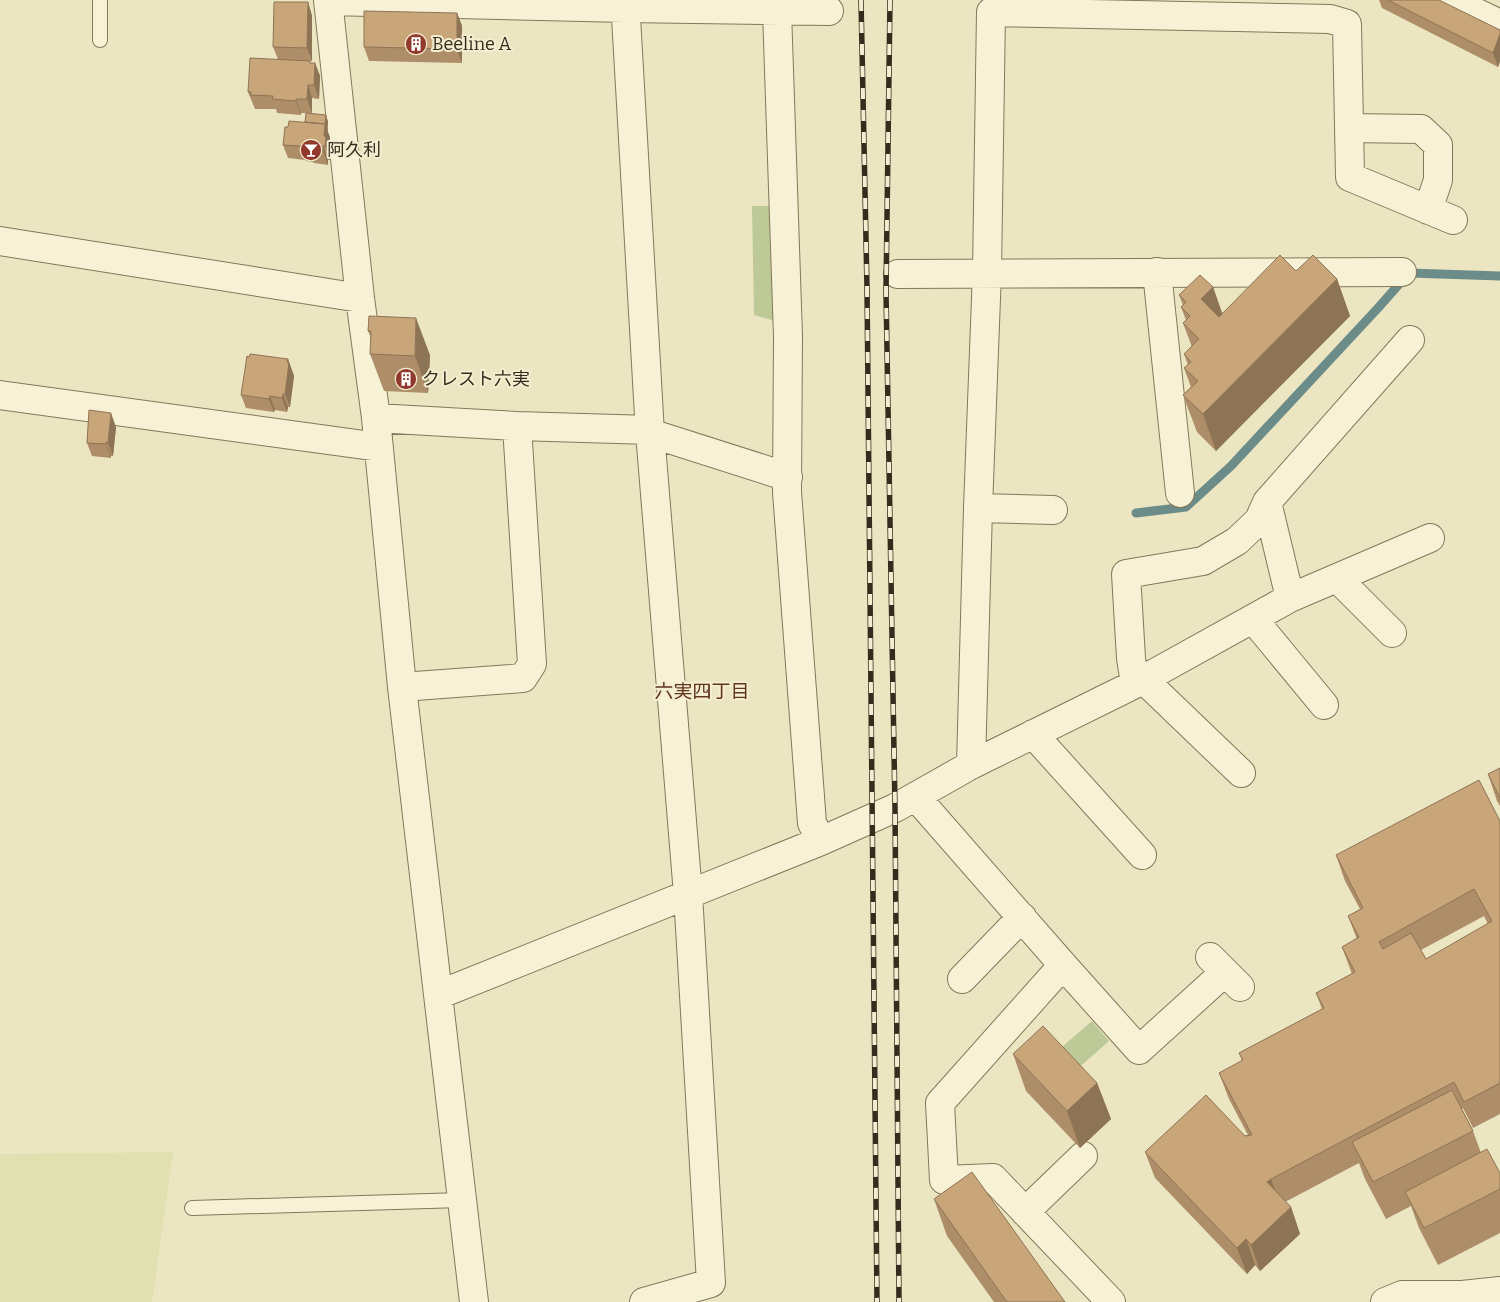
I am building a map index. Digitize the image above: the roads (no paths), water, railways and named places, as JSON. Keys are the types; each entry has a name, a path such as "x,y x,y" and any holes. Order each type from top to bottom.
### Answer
{"street":[{"path":"474,1302 402,687 376,418 360,298 328,0 626,4 777,11 829,11"},
{"path":"1450,0 1500,24"},
{"path":"626,4 650,432 688,894 711,1283 644,1302"},
{"path":"971,765 987,272 991,12 1042,6 1170,8 1330,19 1347,24 1349,128 1350,177 1440,215 1438,145 1420,128 1349,128"},
{"path":"777,11 788,336 787,492 812,823 821,841"},
{"path":"0,241 360,298"},
{"path":"898,274 987,272 1402,272"},
{"path":"1157,272 1180,493"},
{"path":"1241,773 1139,682 1131,658 1126,574 1203,562 1237,541 1254,526 1259,520 1267,502 1410,340"},
{"path":"0,396 379,447"},
{"path":"376,418 650,432 788,477"},
{"path":"402,687 523,678 532,664 517,426"},
{"path":"1267,502 1290,598"},
{"path":"978,508 1053,510"},
{"path":"438,995 821,841 916,797 971,765 1139,682 1290,598 1430,538"},
{"path":"1337,578 1392,633"},
{"path":"1253,618 1324,705"},
{"path":"1033,734 1142,855"},
{"path":"916,797 1139,1050 1225,972"},
{"path":"962,979 1022,917"},
{"path":"1063,965 940,1103 944,1180 993,1178 1111,1302"},
{"path":"1025,1212 1083,1156"},
{"path":"1385,1302 1402,1295 1462,1295 1500,1292"}],"lane":[{"path":"100,0 100,40"},
{"path":"192,1208 462,1200"}],"waterway":[{"path":"1136,513 1186,507 1231,466 1409,273 1500,276"}],"railway":[{"path":"861,0 867,288 877,1302"},
{"path":"890,0 886,292 895,808 899,1302"}],"place":[{"name":"Beeline A","path":"416,44"},
{"name":"阿久利","path":"311,150"},
{"name":"クレスト六実","path":"406,379"}],"district":[{"name":"六実四丁目","path":"702,691"}]}
